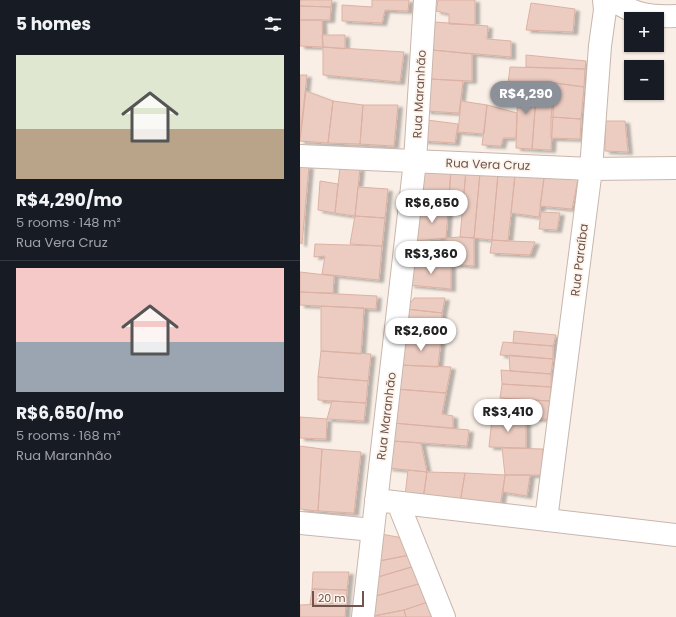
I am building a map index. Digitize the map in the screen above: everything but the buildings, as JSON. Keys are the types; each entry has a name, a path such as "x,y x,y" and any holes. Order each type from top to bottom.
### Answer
{"street":[{"name":"Rua Maranhão","path":"363,617 415,161 425,0"},
{"name":"Rua Paraíba","path":"546,520 591,169 600,46 605,10 604,0"},
{"path":"613,0 630,11 653,17 676,16"},
{"name":"Rua Vera Cruz","path":"300,156 591,169 676,168"},
{"path":"376,500 676,535"},
{"path":"398,503 444,617"},
{"path":"300,523 373,530"}]}
